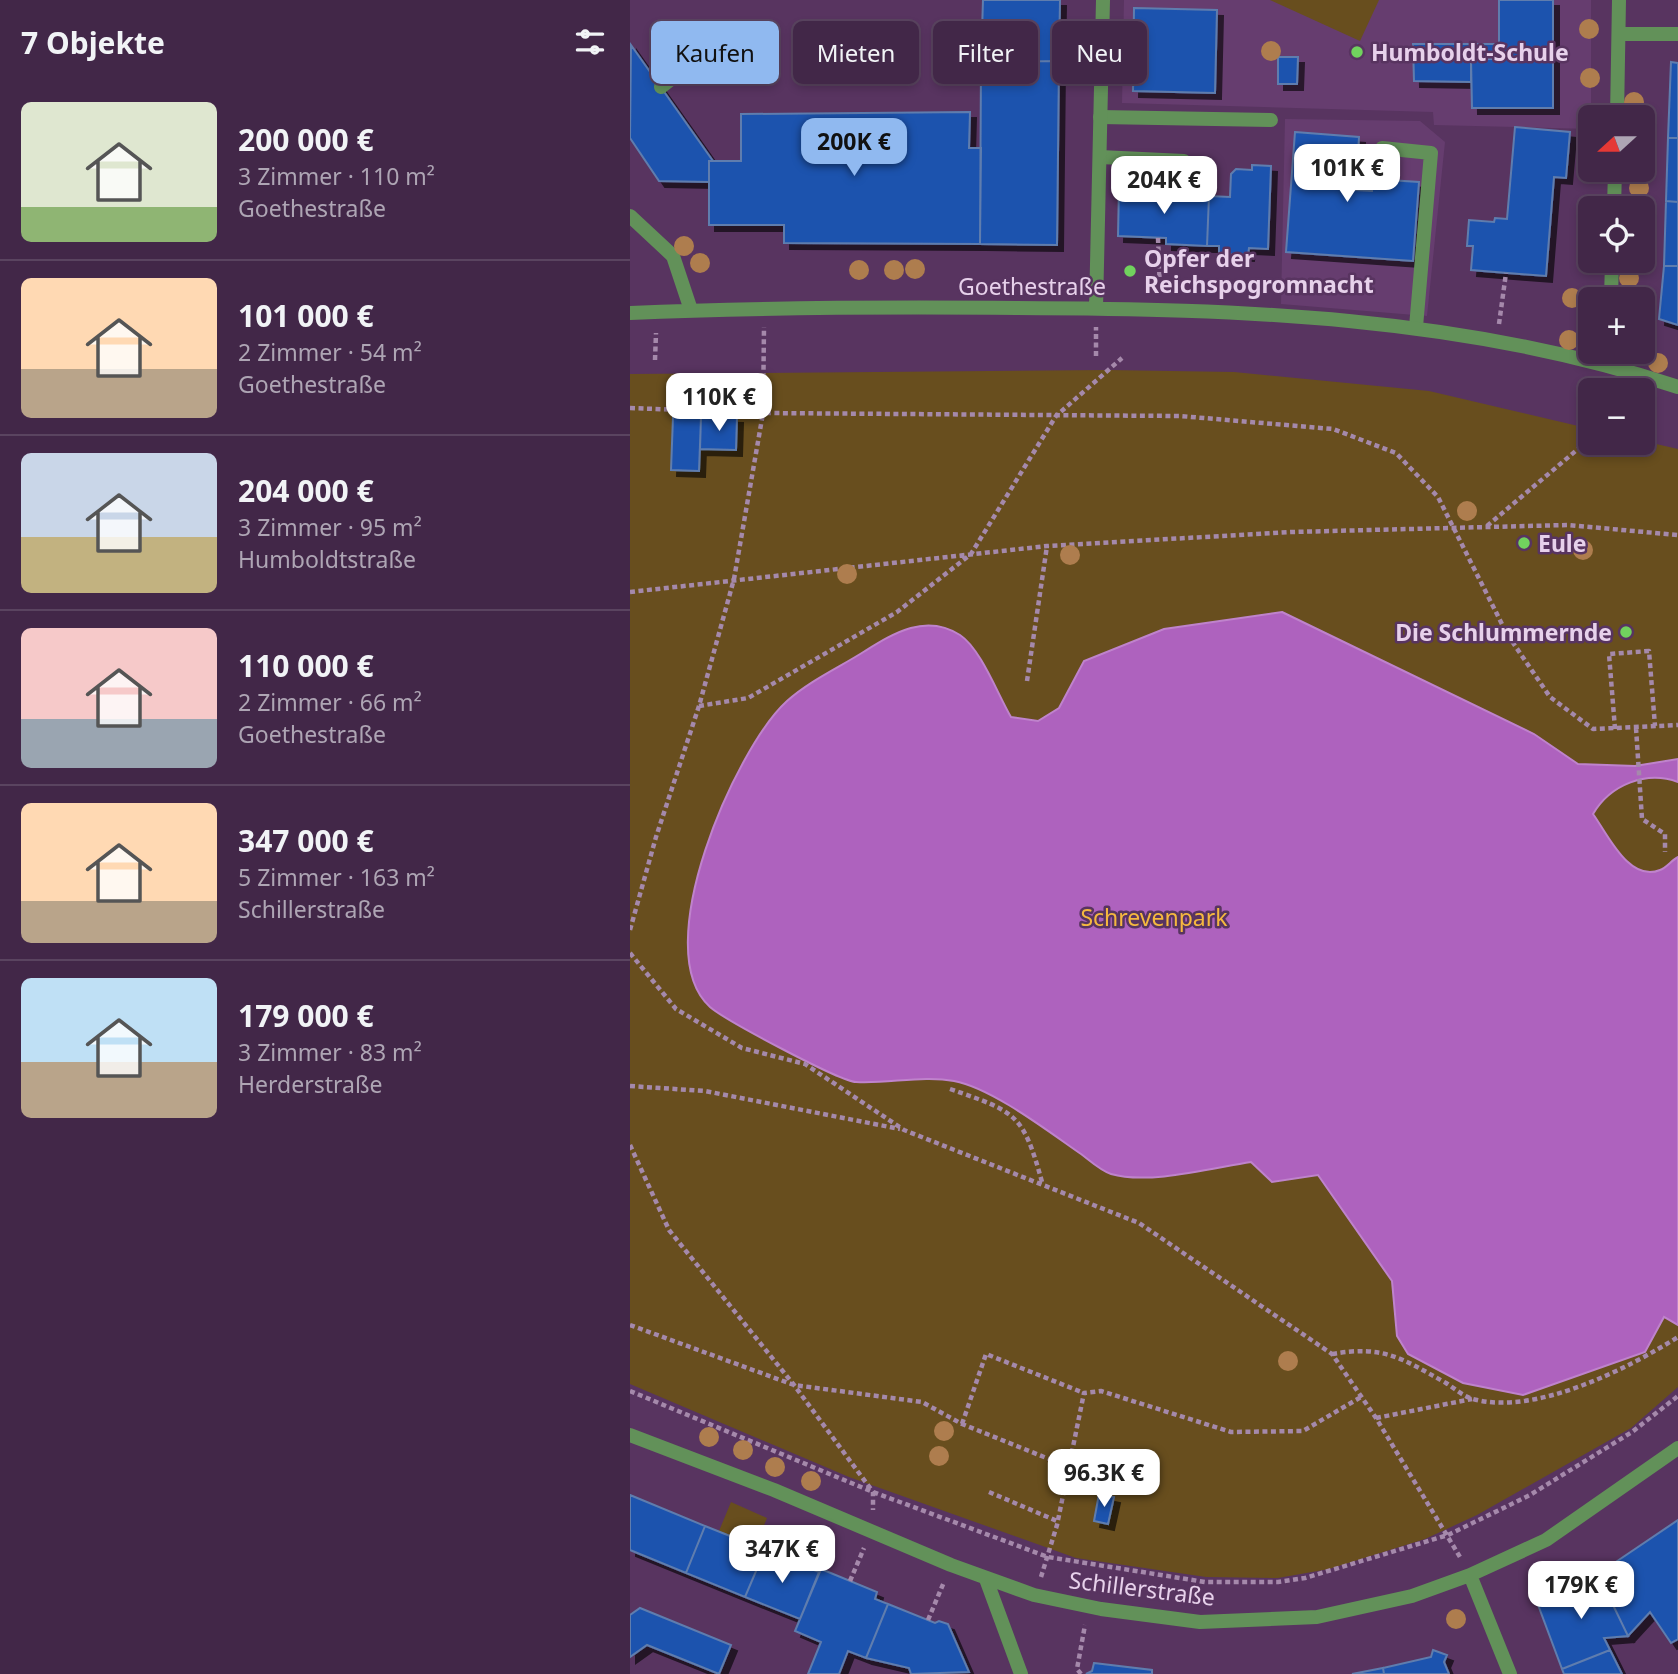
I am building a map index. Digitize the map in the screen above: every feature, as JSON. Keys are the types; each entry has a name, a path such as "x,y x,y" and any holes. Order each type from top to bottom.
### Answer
{"street":[{"path":"1103,0 1103,21"},
{"path":"1617,105 1619,0"},
{"path":"1619,34 1678,34"},
{"path":"661,87 665,84"},
{"path":"1096,308 1101,84"},
{"path":"1100,117 1271,120"},
{"path":"1382,148 1431,152 1416,327"},
{"path":"1100,157 1184,160"},
{"path":"630,216 673,256 691,310"},
{"name":"Goethestraße","path":"630,313 691,310 1096,308 1244,311 1416,327 1578,354"},
{"name":"Goethestraße","path":"1623,364 1678,387"},
{"name":"Schillerstraße","path":"630,1435 986,1579 1034,1595 1088,1606 1200,1622 1317,1617 1412,1596 1470,1575 1546,1540 1678,1448"},
{"path":"1470,1575 1510,1674"},
{"path":"986,1579 1021,1674"}],"path":[{"path":"1158,237 1160,310"},
{"path":"1496,342 1506,273"},
{"path":"630,930 656,837 699,706 734,579 764,413 763,355"},
{"path":"699,706 748,698 897,612 971,554 1056,416 1122,358"},
{"path":"630,408 764,413 1180,415 1333,429 1396,453 1438,497 1507,634 1550,696 1592,729 1678,725"},
{"path":"1486,527 1578,449"},
{"path":"630,592 1047,546 1291,532 1567,525 1678,535"},
{"path":"1027,681 1047,546"},
{"path":"1615,729 1609,654 1649,651 1655,727"},
{"path":"1636,728 1642,820 1665,834 1665,852"},
{"path":"630,953 676,1009 741,1048 805,1064 904,1130 1013,1175 1042,1182 1139,1223 1332,1354 1376,1418 1448,1535"},
{"path":"630,1086 705,1091 904,1130"},
{"path":"950,1089 1010,1113 1030,1138 1042,1182"},
{"path":"630,1145 669,1230 793,1385 873,1492"},
{"path":"630,1325 793,1385 922,1402 962,1424 1069,1466"},
{"path":"1376,1418 1473,1399 1521,1402 1608,1377 1678,1337"},
{"path":"1332,1354 1359,1349 1393,1353 1473,1399"},
{"path":"962,1424 986,1354 1084,1393 1101,1391 1231,1432 1303,1432 1361,1397"},
{"path":"630,1391 873,1492 1048,1557 1205,1582 1278,1582 1305,1578 1448,1535 1542,1488 1632,1432 1678,1396"},
{"path":"1048,1557 1084,1393"},
{"path":"989,1492 1057,1521"},
{"path":"813,1570 835,1516"},
{"path":"850,1581 872,1532"},
{"path":"928,1620 951,1565"},
{"path":"1081,1674 1077,1669 1088,1606"}],"shaded area":[{"name":"Humboldt-Schule","path":"1124,0 1591,0 1591,105 1578,105 1578,129 1434,125 1433,112 1122,103 1122,84 1147,84 1147,21 1124,21"},
{"path":"1285,119 1420,121 1445,142 1427,316 1281,304"},
{"path":"1282,612 1534,734 1578,764 1635,766 1678,759 1678,782 1654,778 1630,783 1609,795 1593,814 1620,854 1638,869 1649,872 1660,870 1678,857 1678,1325 1664,1317 1645,1352 1523,1395 1463,1383 1408,1354 1397,1336 1392,1281 1318,1175 1272,1182 1251,1162 1162,1177 1126,1177 1111,1174 1020,1112 969,1085 942,1079 856,1082 828,1072 720,1014 710,1007 693,979 688,942 693,897 705,850 723,803 744,760 766,725 787,701 815,681 899,632 935,626 960,635 968,642 982,661 1011,717 1038,721 1059,708 1084,661 1164,629"}],"green space":[{"path":"1270,0 1379,0 1360,41"},
{"name":"Schrevenpark","path":"1108,370 1234,372 1429,391 1578,426 1578,455 1655,455 1655,444 1678,449 1678,1387 1631,1428 1477,1515 1425,1539 1329,1569 1278,1578 1206,1577 1076,1558 849,1477 630,1384 630,374"},
{"path":"731,1502 767,1518 755,1547 719,1531"}],"building":[{"path":"983,0 1060,0 1060,21 1052,21 1052,61 1038,61 1038,21 982,21"},
{"path":"1499,0 1553,0 1553,108 1472,108 1471,59 1499,59"},
{"path":"1134,8 1217,10 1215,93 1133,91 1133,84 1147,84 1147,21 1134,21"},
{"path":"1413,44 1499,44 1499,59 1471,59 1471,82 1414,81"},
{"path":"631,45 651,73 651,84 659,84 713,161 709,161 709,182 659,181 630,138"},
{"path":"1278,57 1298,57 1297,84 1278,84"},
{"path":"1038,61 1052,61 1052,84 1059,84 1057,245 980,244 981,84 1038,84"},
{"path":"1671,62 1678,63 1678,138 1668,138"},
{"path":"970,112 969,148 981,148 980,244 784,243 784,225 709,225 709,161 741,161 741,114"},
{"path":"1515,127 1570,132 1566,178 1554,177 1546,276 1471,270 1473,246 1467,246 1469,220 1494,222 1495,218 1507,219"},
{"path":"1295,132 1359,137 1356,190 1372,191 1373,179 1419,182 1413,261 1286,252"},
{"path":"1668,138 1678,138 1678,202 1666,201"},
{"path":"1252,165 1271,166 1268,249 1249,248 1248,255 1219,254 1219,246 1207,246 1209,196 1230,197 1231,174 1236,169 1252,170"},
{"path":"1119,187 1181,189 1181,195 1209,196 1207,246 1166,244 1166,238 1118,236"},
{"path":"1666,201 1678,202 1678,266 1664,266"},
{"path":"1664,266 1678,266 1678,325 1659,319"},
{"path":"701,416 737,417 736,450 700,449"},
{"path":"673,417 701,418 699,471 671,470"},
{"path":"1099,1494 1114,1497 1108,1524 1094,1521"},
{"path":"630,1495 705,1526 686,1573 630,1550"},
{"path":"1678,1520 1678,1639 1671,1643 1650,1612 1628,1636 1598,1574"},
{"path":"705,1526 765,1550 745,1597 686,1573"},
{"path":"765,1550 819,1572 800,1619 745,1597"},
{"path":"821,1569 877,1592 875,1599 888,1604 866,1658 848,1651 839,1674 808,1674 821,1642 795,1631"},
{"path":"1598,1574 1628,1636 1604,1638 1610,1650 1562,1669 1537,1602"},
{"path":"888,1604 935,1623 939,1621 948,1624 969,1672 911,1674 909,1668 866,1658"},
{"path":"640,1608 731,1645 719,1674 647,1645 630,1657 630,1615"},
{"path":"1433,1650 1447,1655 1444,1662 1449,1674 1384,1674 1383,1668 1431,1657"},
{"path":"1610,1650 1622,1674 1564,1674 1562,1669"},
{"path":"1094,1663 1152,1670 1152,1674 1086,1674 1092,1671"},
{"path":"1383,1668 1384,1674 1352,1674"}],"place":[{"name":"Humboldt-Schule","path":"1357,52"},
{"name":"Opfer der Reichspogromnacht","path":"1130,271"},
{"name":"Eule","path":"1524,543"},
{"name":"Die Schlummernde","path":"1626,632"}]}
